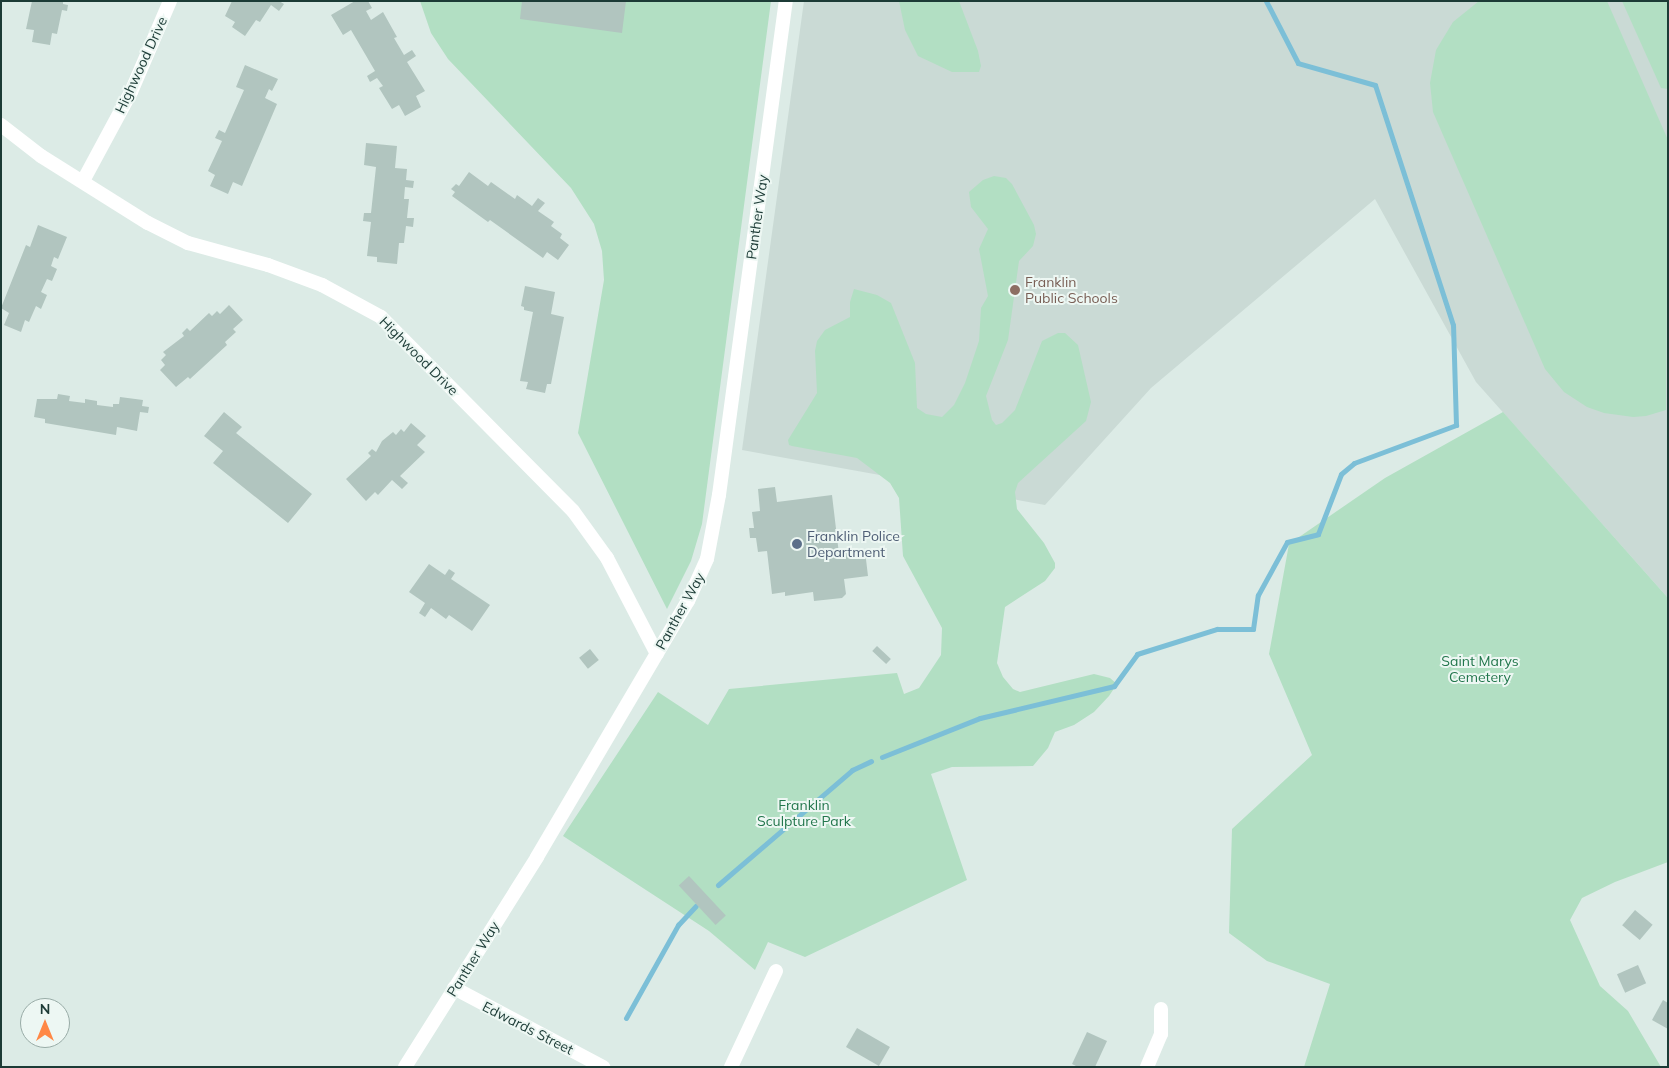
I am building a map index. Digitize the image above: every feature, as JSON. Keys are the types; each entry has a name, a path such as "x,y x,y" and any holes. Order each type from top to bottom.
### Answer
{"street":[{"name":"Highwood Drive","path":"83,181 131,92 170,1"},
{"name":"Panther Way","path":"405,1067 537,857 696,586 707,559 712,536 786,1"},
{"name":"Highwood Drive","path":"1,125 41,156 148,222 188,242 268,265 322,284 381,317 573,511 607,558 656,654"},
{"path":"730,1067 776,971"},
{"name":"Edwards Street","path":"454,988 603,1067"},
{"path":"1147,1067 1161,1034 1161,1009"}],"shaded area":[{"name":"Franklin Public Schools","path":"804,1 1668,1 1668,598 1476,382 1375,199 1151,388 1045,505 742,450"}],"green space":[{"path":"420,1 771,1 702,524 691,561 667,609 578,433 604,280 602,251 594,224 571,188 448,59 431,33"},
{"path":"899,1 959,1 978,51 981,66 979,72 952,72 918,56 905,30"},
{"path":"1479,1 1607,1 1668,140 1666,410 1646,416 1633,417 1604,413 1587,407 1564,392 1545,369 1433,112 1430,83 1436,50 1453,22"},
{"path":"1622,1 1668,1 1668,89 1661,88"},
{"name":"Franklin Sculpture Park","path":"994,176 1006,178 1012,184 1034,225 1036,234 1033,246 1019,261 1008,340 986,396 992,420 996,425 1002,423 1015,410 1042,341 1058,333 1065,333 1078,345 1091,402 1086,421 1018,483 1015,492 1017,509 1044,543 1055,563 1055,568 1045,581 1005,607 997,663 1003,677 1013,689 1020,692 1094,674 1110,678 1117,684 1094,712 1074,725 1055,732 1048,748 1033,766 952,767 931,774 967,880 805,957 768,942 755,970 709,931 563,836 658,692 708,725 729,689 897,673 904,694 919,688 941,655 942,628 903,556 899,498 890,483 857,458 792,446 789,445 788,440 817,393 815,351 817,341 825,330 850,317 850,302 854,289 877,295 891,303 915,363 917,408 926,414 942,417 954,405 965,383 979,341 981,308 988,296 979,249 988,229 971,207 969,192 983,180"},
{"name":"Saint Marys Cemetery","path":"1503,412 1668,598 1668,862 1615,882 1582,898 1570,920 1600,986 1628,1011 1661,1067 1304,1067 1330,984 1267,961 1229,933 1232,829 1312,755 1269,654 1289,544 1385,478"}],"building":[{"path":"32,1 63,1 63,4 68,5 67,11 62,10 57,34 52,33 50,45 32,42 34,30 26,29"},
{"path":"232,1 279,1 284,4 279,11 271,5 260,22 256,20 245,36 232,27 235,22 225,16"},
{"path":"355,1 368,1 372,8 366,11 371,20 383,12 397,37 394,38 404,55 412,50 416,56 407,62 425,91 416,96 421,107 405,116 399,105 392,109 379,88 383,86 377,78 370,82 367,76 375,71 351,30 343,35 331,15"},
{"path":"522,1 626,1 622,33 520,19"},
{"path":"245,65 278,79 272,91 269,89 265,98 277,104 242,186 233,182 228,194 210,186 215,175 208,171 222,141 215,138 219,130 225,133 244,90 236,87"},
{"path":"366,143 397,146 395,168 407,169 406,180 414,181 413,188 405,187 404,199 409,199 407,218 414,218 413,227 406,226 404,243 399,243 397,264 377,262 377,257 367,256 371,222 363,221 364,213 371,213 376,167 364,165"},
{"path":"469,172 488,186 491,182 515,199 517,195 532,206 538,198 545,203 538,211 554,222 551,226 562,234 560,238 569,245 558,260 547,252 543,258 490,220 488,222 452,196 455,192 451,189 456,184 459,186"},
{"path":"38,225 67,237 58,259 54,257 51,266 57,269 52,281 47,279 41,292 47,295 41,309 36,306 29,322 25,320 21,332 4,325 9,313 1,308 26,245 30,247"},
{"path":"525,286 555,292 551,314 564,317 551,384 547,384 545,393 526,389 528,382 520,381 533,312 524,310 524,307 521,306"},
{"path":"229,305 243,320 233,329 236,332 225,342 227,345 190,379 188,377 176,387 160,370 165,365 161,360 166,355 163,352 184,336 182,333 187,328 190,331 209,313 212,316 217,311 220,314"},
{"path":"58,394 70,396 69,401 85,403 85,399 97,401 97,405 113,407 113,404 119,404 120,397 143,400 142,406 149,407 148,413 140,412 137,431 117,427 116,435 45,423 45,419 34,417 37,399 57,399"},
{"path":"224,412 242,427 236,433 312,494 288,523 213,463 223,451 204,436"},
{"path":"411,423 426,436 417,445 425,452 400,476 408,483 402,489 392,480 378,495 375,492 366,501 346,479 371,456 368,453 372,449 376,452 382,441 393,432 396,435 401,429 404,432"},
{"name":"Franklin Police Department","path":"775,487 777,502 832,495 839,554 865,551 868,576 844,579 846,594 842,598 814,601 813,592 785,596 785,592 772,594 767,551 758,552 756,538 750,538 749,528 754,528 752,512 760,511 758,489"},
{"path":"429,564 445,575 449,569 455,573 451,579 490,605 472,631 449,615 446,619 431,608 425,617 419,613 425,603 409,592"},
{"path":"877,646 891,659 886,664 872,651"},
{"path":"590,649 599,660 588,669 579,658"},
{"path":"689,876 726,915 716,925 679,886"},
{"path":"1635,910 1653,925 1640,940 1622,925"},
{"path":"1638,965 1646,983 1625,993 1617,974"},
{"path":"1663,1000 1668,1003 1668,1029 1652,1020"},
{"path":"857,1028 890,1047 879,1066 846,1047"},
{"path":"1087,1032 1107,1041 1095,1067 1078,1067 1072,1064"}],"waterway":[{"path":"882,757 980,718 1114,686 1137,654 1217,629 1253,629 1258,595 1287,542 1318,534 1341,474 1354,463 1456,425 1453,325 1375,85 1298,63 1266,1"},
{"path":"718,885 852,770 871,761"},
{"path":"626,1018 678,925 696,906"}],"place":[{"name":"Franklin Public Schools","path":"1015,290"},
{"name":"Franklin Police Department","path":"797,544"}]}
